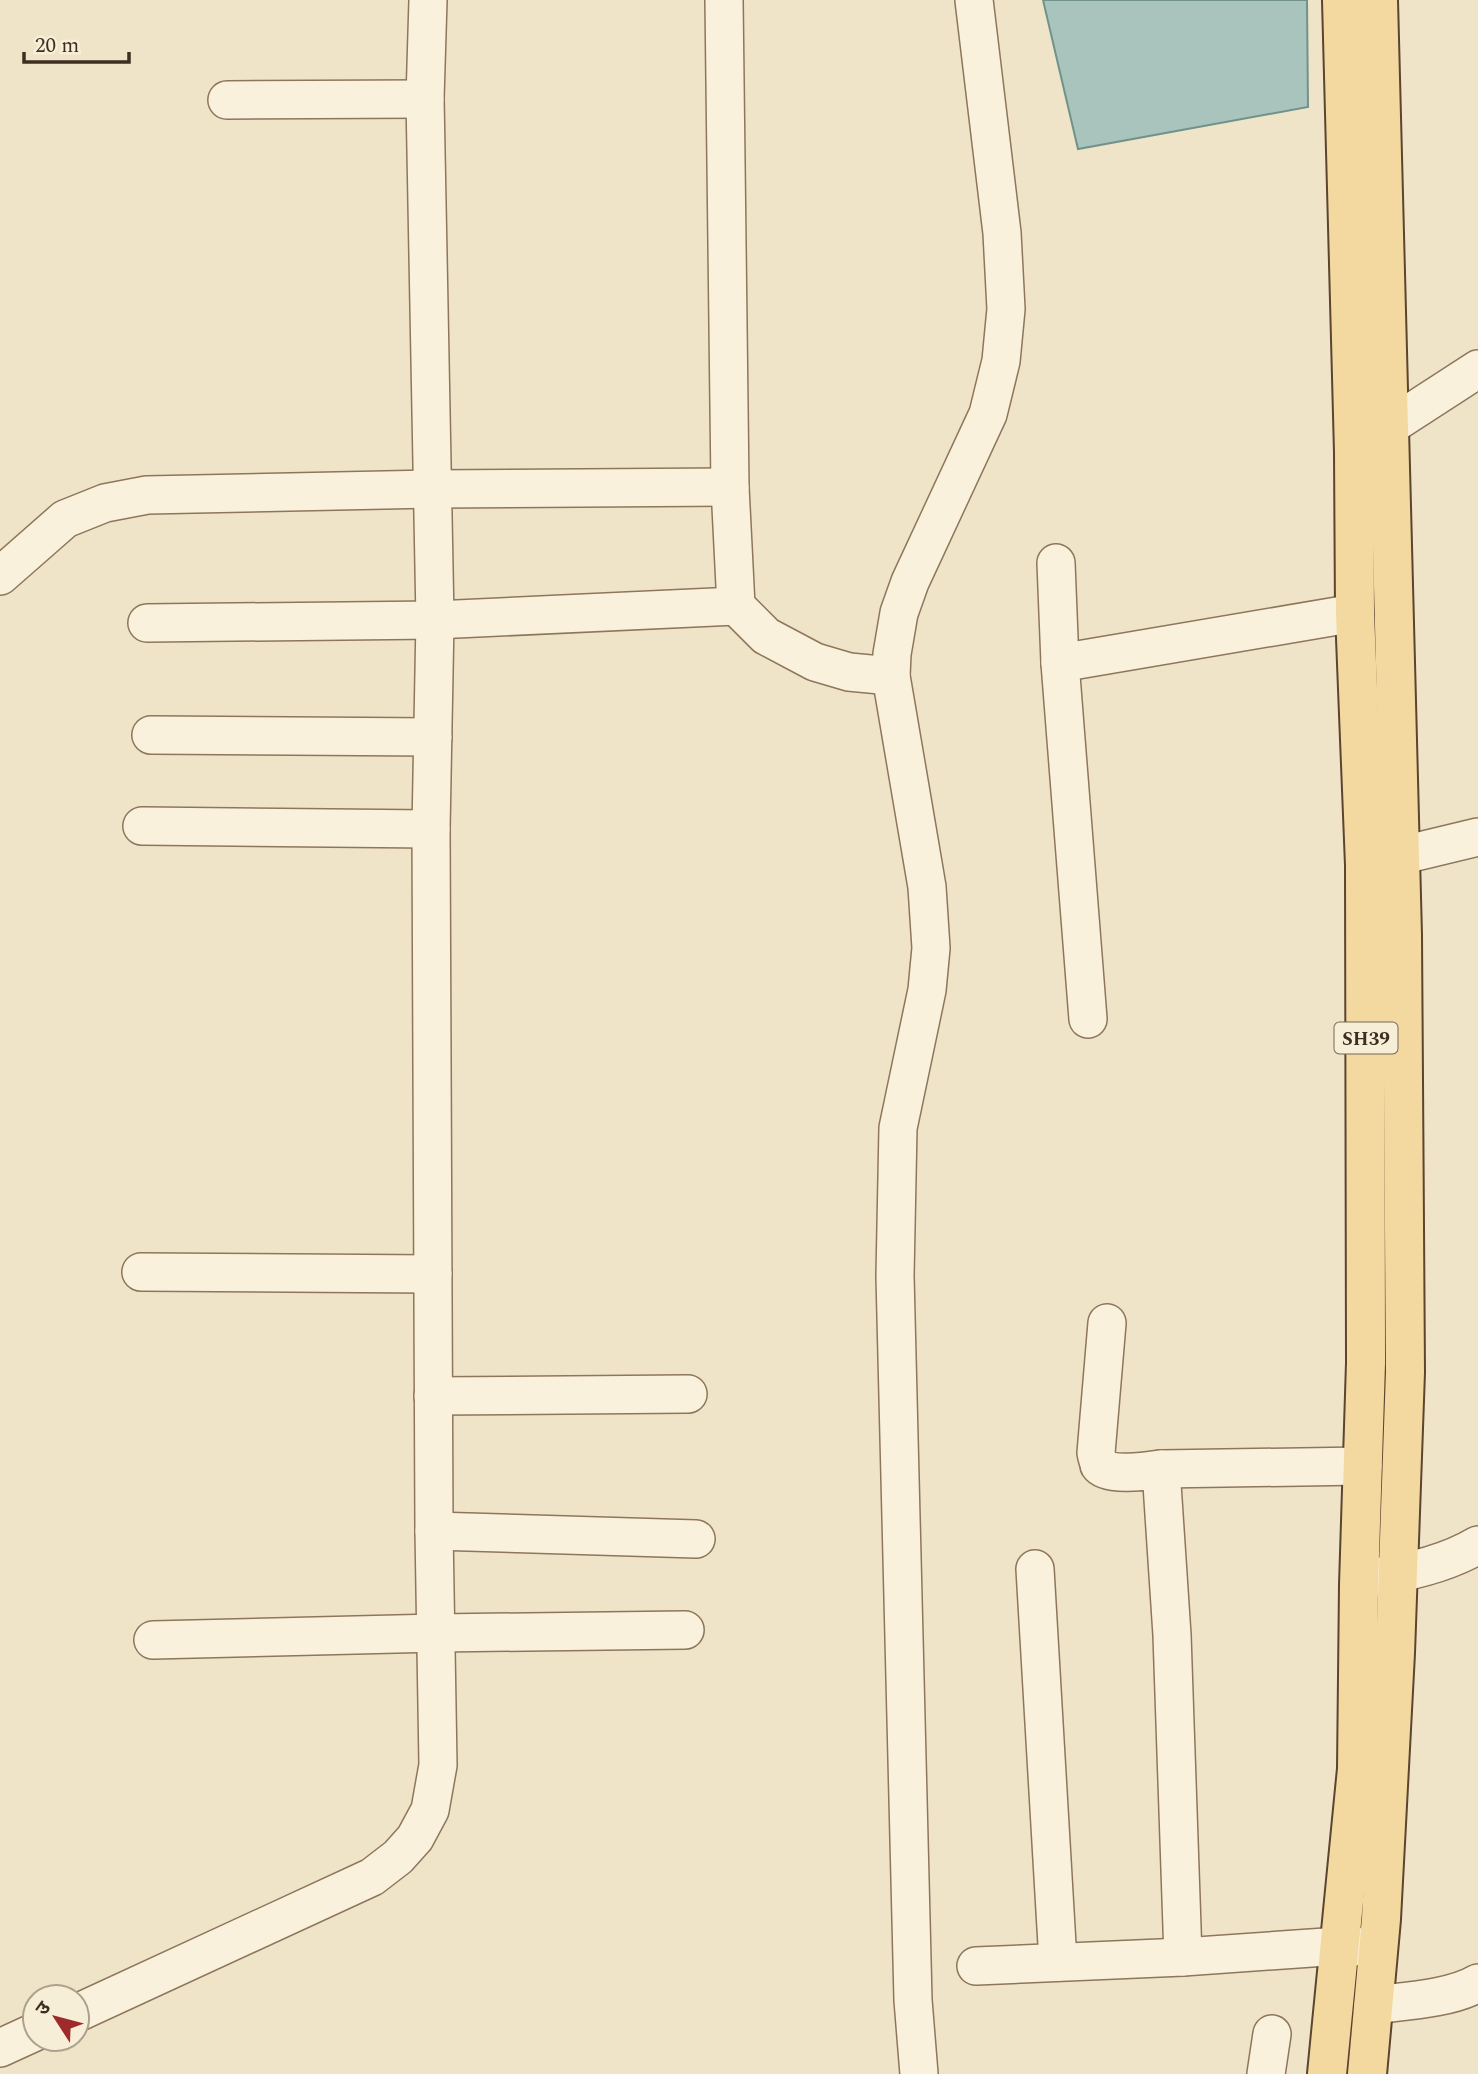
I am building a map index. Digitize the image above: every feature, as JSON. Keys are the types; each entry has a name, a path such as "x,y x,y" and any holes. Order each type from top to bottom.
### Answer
{"main road":[{"name":"SH39","path":"1342,0 1354,452 1354,613 1404,1073 1405,1372 1398,1574 1378,1947 1367,2074"},
{"name":"SH39","path":"1327,2074 1357,1769 1366,1363 1366,1076 1382,860 1390,426 1378,0"},
{"path":"1366,1076 1404,1073"}],"street":[{"path":"91,2007 372,1877 398,1857 415,1838 430,1810 438,1765 434,1531 431,830 435,620 425,99 428,0"},
{"path":"724,0 730,487 736,606 766,636 815,662 849,672 891,676"},
{"path":"919,2074 913,2000 895,1276 896,1171 898,1128 927,990 931,947 927,887 891,676 899,614 910,582 988,414 1001,361 1006,310 1002,233 974,0"},
{"path":"227,100 425,99"},
{"path":"1390,426 1478,369"},
{"path":"0,576 65,519 105,503 147,495 730,487"},
{"path":"1056,563 1060,663 1088,1019"},
{"path":"146,623 435,620 736,606"},
{"path":"1060,663 1354,613"},
{"path":"150,735 433,737"},
{"path":"142,827 431,830"},
{"path":"1382,860 1478,837"},
{"path":"141,1272 433,1274"},
{"path":"1107,1323 1096,1453 1099,1464 1106,1471 1363,1466"},
{"path":"433,1396 688,1394"},
{"path":"1161,1469 1172,1635 1183,1956"},
{"path":"434,1531 695,1539"},
{"path":"1360,1580 1398,1574 1463,1554 1478,1545"},
{"path":"1035,1569 1058,1962"},
{"path":"153,1640 685,1630"},
{"path":"976,1966 1339,1946 1378,1947"},
{"path":"1373,2005 1422,1999 1469,1988 1478,1983"},
{"path":"1266,2074 1272,2034"},
{"path":"0,2048 21,2038"}],"water":[{"path":"1043,0 1307,0 1308,107 1078,149"}]}
